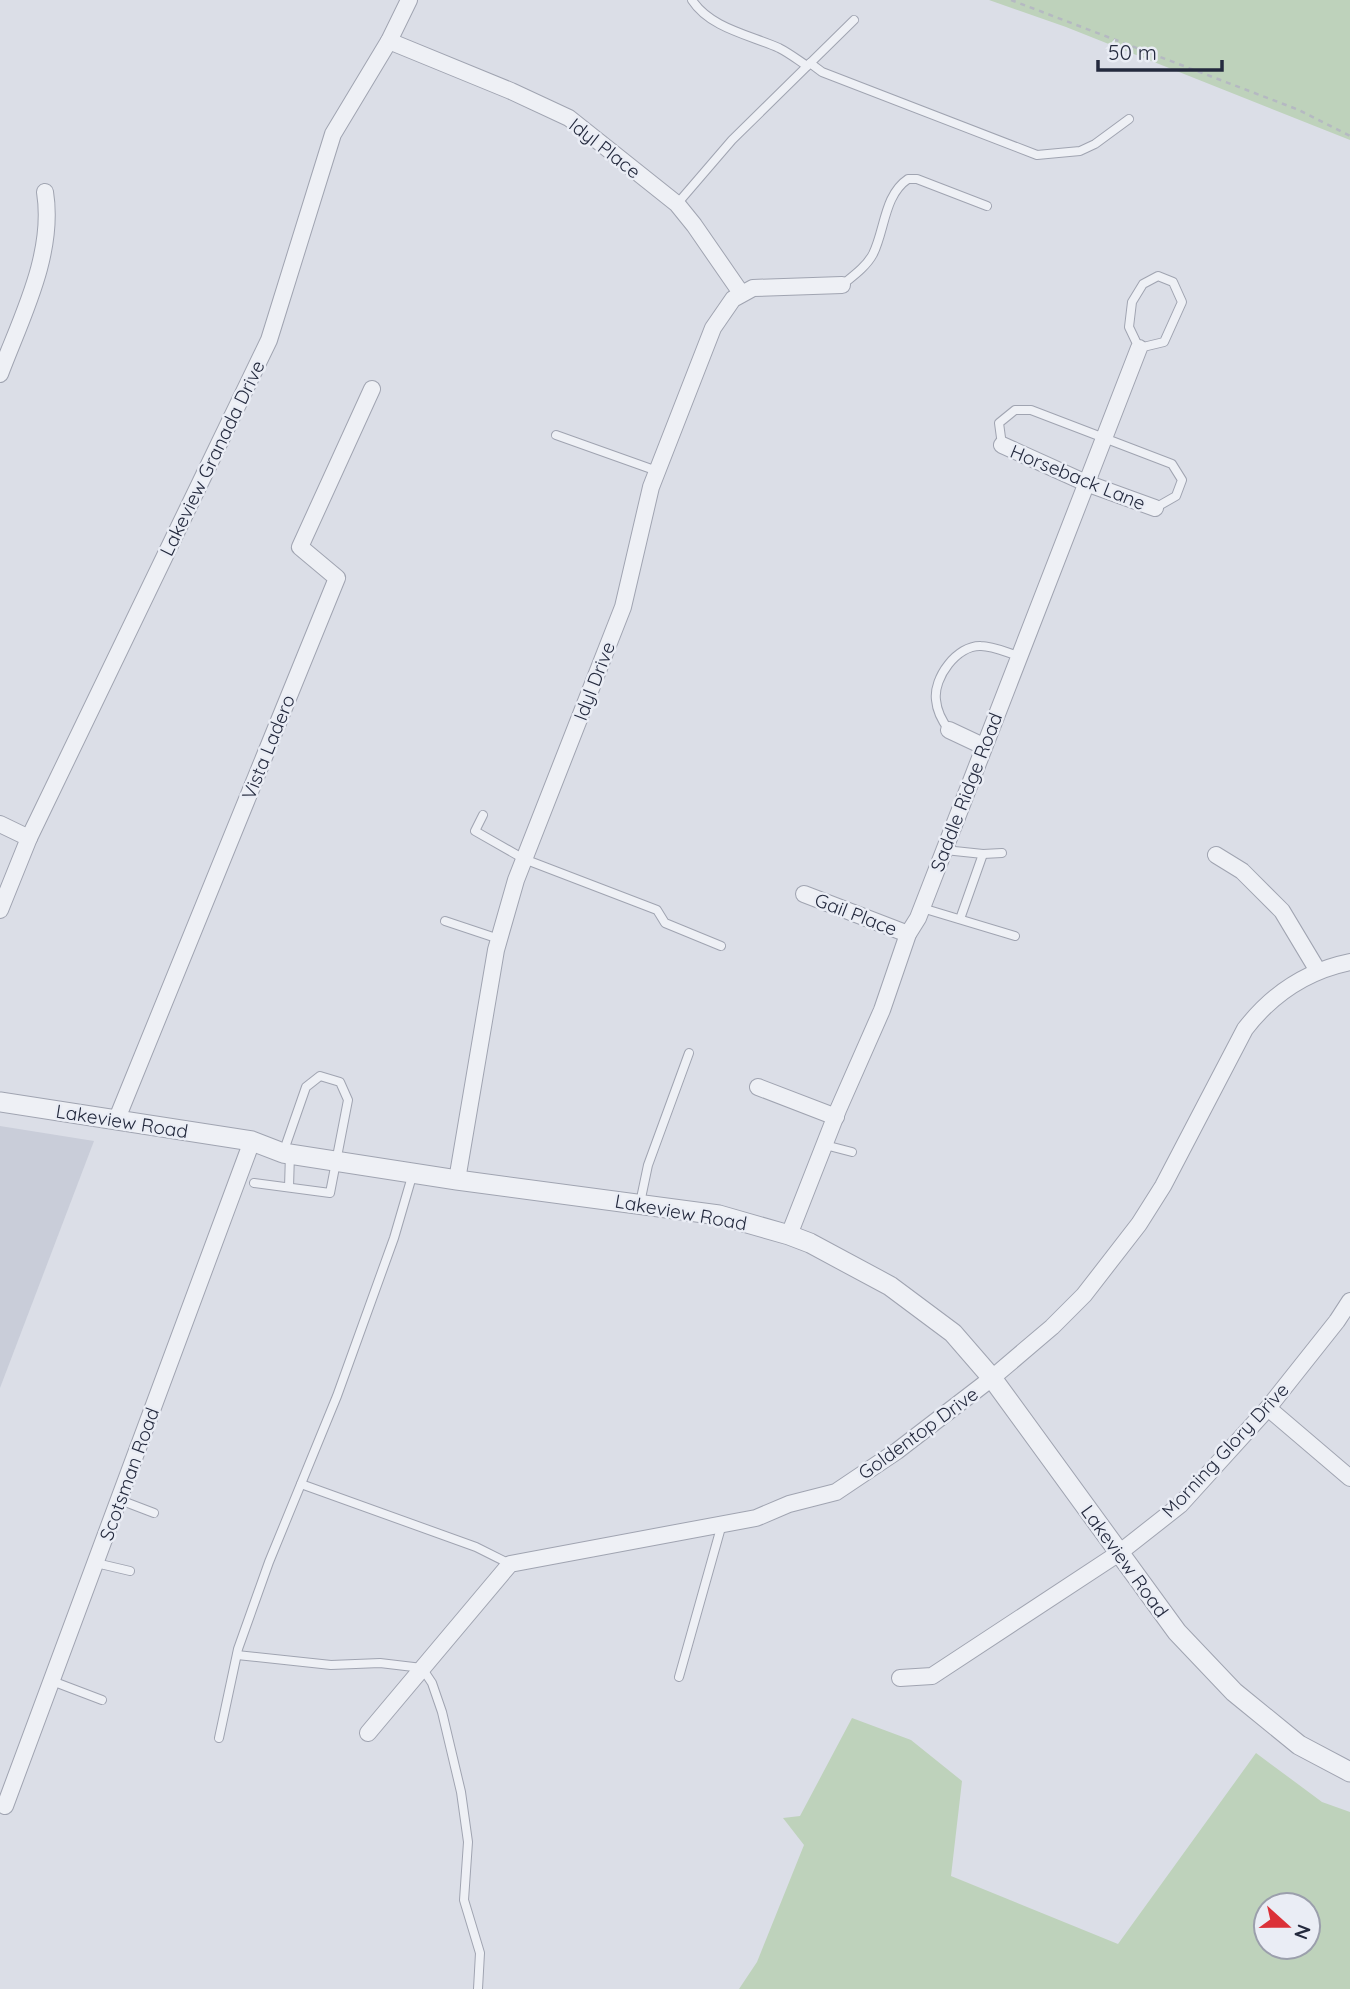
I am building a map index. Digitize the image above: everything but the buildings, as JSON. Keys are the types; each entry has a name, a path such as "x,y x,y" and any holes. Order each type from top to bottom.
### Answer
{"street":[{"name":"Lakeview Granada Drive","path":"0,910 29,838 269,340 333,134 389,41 409,0"},
{"name":"Idyl Place","path":"389,41 569,118 677,204 741,293"},
{"path":"0,374 39,270 47,224 45,192"},
{"path":"741,293 766,287 842,285"},
{"name":"Idyl Drive","path":"457,1180 499,939 524,859 623,607 657,471 713,328 726,308 741,293"},
{"name":"Saddle Ridge Road","path":"789,1235 882,1010 908,934 922,908 945,850 1139,348"},
{"name":"Vista Ladero","path":"116,1121 337,578 300,547 372,389"},
{"name":"Horseback Lane","path":"1002,445 1086,483 1155,508"},
{"path":"949,730 983,746"},
{"path":"0,824 29,838"},
{"path":"1216,855 1242,871 1282,911 1318,971"},
{"name":"Gail Place","path":"804,894 908,934"},
{"name":"Goldentop Drive","path":"510,1564 756,1518 789,1504 836,1492 897,1451 992,1378 1052,1327 1084,1295 1139,1224 1163,1186 1245,1029 1257,1014 1285,989 1318,971 1350,962"},
{"path":"758,1087 836,1117"},
{"name":"Lakeview Road","path":"0,1102 252,1142 287,1154 719,1215 810,1243 890,1286 953,1332 992,1378 1177,1632 1234,1692 1299,1745 1350,1772"},
{"name":"Scotsman Road","path":"5,1806 252,1142"},
{"name":"Morning Glory Drive","path":"900,1678 932,1676 1119,1553 1180,1505 1268,1408 1338,1321 1350,1301"},
{"path":"1268,1408 1350,1478"},
{"path":"368,1733 510,1564"}],"lane":[{"path":"692,0 700,12 712,20 782,50 822,72 1037,155 1080,151 1095,144 1129,119"},
{"path":"677,204 732,140 853,20"},
{"path":"842,285 864,267 873,254 894,194 908,179 917,179 987,206"},
{"path":"1158,276 1173,282 1182,302 1164,342 1139,348 1129,327 1132,302 1143,284 1158,276"},
{"path":"1002,445 999,423 1015,410 1031,410 1172,464 1182,480 1175,496 1155,508"},
{"path":"556,435 657,471"},
{"path":"949,730 940,717 935,697 942,673 961,652 981,645 1019,656"},
{"path":"483,815 475,831 524,859 656,910 665,923 721,946"},
{"path":"945,850 1002,853"},
{"path":"960,919 983,854"},
{"path":"922,908 1015,936"},
{"path":"445,921 499,939"},
{"path":"640,1203 648,1165 689,1053"},
{"path":"254,1183 330,1192 348,1100 340,1082 320,1076 306,1087 287,1154 289,1187"},
{"path":"825,1145 852,1152"},
{"path":"219,1738 237,1655 269,1562 346,1372 394,1238 412,1173"},
{"path":"301,1484 476,1547 510,1564"},
{"path":"120,1500 155,1513"},
{"path":"679,1677 722,1524"},
{"path":"96,1563 130,1572"},
{"path":"237,1655 331,1665 380,1664 422,1668 432,1683 442,1712 461,1792 468,1842 464,1900 480,1953 478,1989"},
{"path":"52,1681 102,1700"}],"path":[{"path":"1011,0 1299,110 1350,136"}],"shaded area":[{"path":"0,1126 94,1141 0,1388"}],"green space":[{"path":"989,0 1350,0 1350,140 1066,27"},
{"path":"852,1718 911,1740 962,1781 951,1876 1118,1944 1256,1753 1322,1802 1350,1812 1350,1989 739,1989 757,1962 804,1845 783,1818 800,1816"}]}
